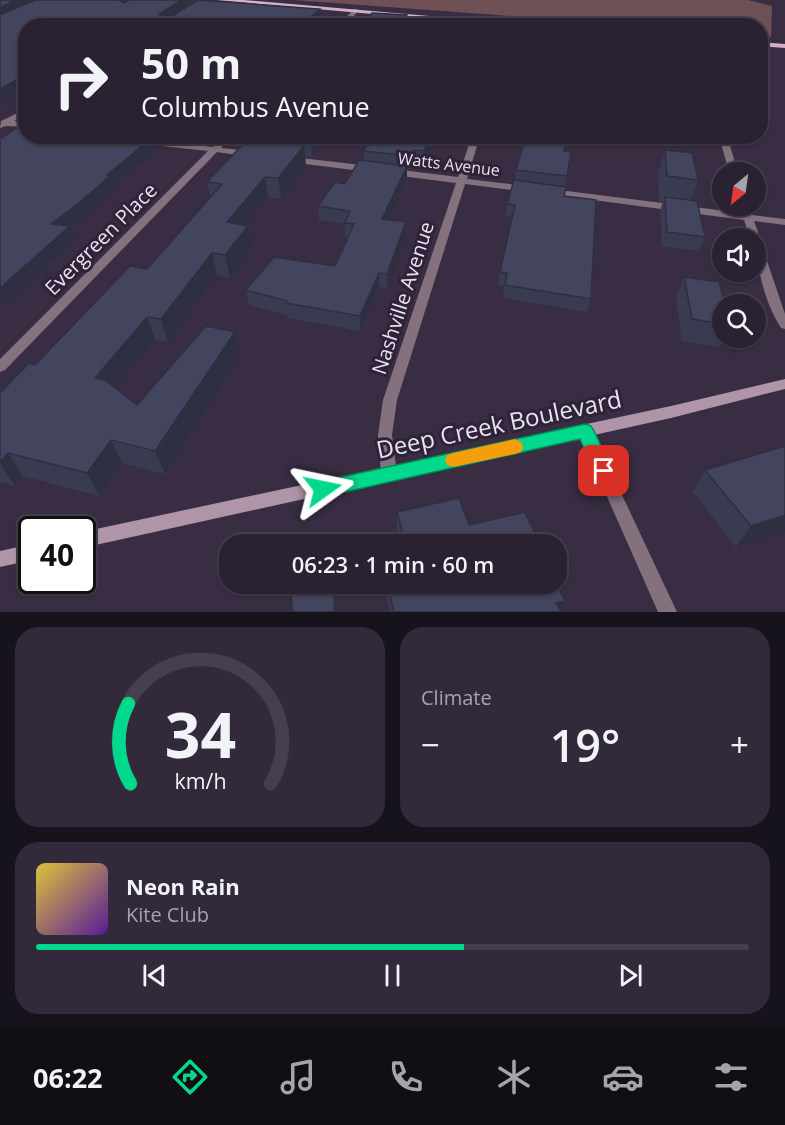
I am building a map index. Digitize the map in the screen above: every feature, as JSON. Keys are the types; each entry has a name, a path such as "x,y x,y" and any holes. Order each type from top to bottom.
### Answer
{"main road":[{"path":"219,0 444,18"},
{"path":"768,45 785,46"}],"street":[{"path":"348,18 356,10"},
{"path":"2,124 18,115"},
{"path":"2,124 18,125"},
{"path":"165,144 261,156"},
{"name":"Evergreen Place","path":"0,367 220,144"},
{"name":"Nashville Avenue","path":"389,474 385,435 390,400 474,144"},
{"path":"725,144 731,162"},
{"name":"Watts Avenue","path":"285,159 785,222"},
{"path":"748,217 751,228"},
{"path":"766,274 785,325"},
{"name":"Deep Creek Boulevard","path":"96,537 585,431 785,384"},
{"path":"585,431 668,612"},
{"path":"0,560 18,556"}],"shaded area":[{"path":"293,0 748,0 772,6 771,37 768,37 768,18 537,18"}],"building":[{"path":"0,0 16,0 0,7"},
{"path":"35,0 119,0 124,3 129,0 182,0 159,14 160,18 18,18 18,79 0,89 0,15"},
{"path":"198,0 320,9 309,18 169,18"},
{"path":"372,13 407,15 405,18 367,18"},
{"path":"18,127 18,144 144,144 107,175 110,176 80,202 51,224 70,226 0,288 0,139"},
{"path":"243,144 304,146 278,178 265,177 227,222 248,226 225,255 212,253 161,319 147,317 95,378 105,380 137,405 206,326 235,332 155,451 111,440 87,473 8,453 0,462 0,393 29,363 35,365 130,266 147,269 222,184 207,182"},
{"path":"368,144 427,144 424,151 414,150 411,156 364,151"},
{"path":"524,144 565,144 564,151 571,152 567,176 516,170"},
{"path":"665,150 692,153 698,180 667,176"},
{"path":"359,160 407,166 382,219 406,222 387,274 379,273 360,316 286,303 287,301 246,290 274,257 335,266 354,224 345,223 350,211 318,206 335,182 345,184"},
{"path":"514,180 566,187 564,196 596,200 591,299 505,285 507,273 500,272 515,205 507,204"},
{"path":"665,197 697,201 705,237 667,232"},
{"path":"684,277 719,282 722,294 712,294 712,322 692,319"},
{"path":"785,446 785,515 751,526 705,470"},
{"path":"459,498 469,525 525,512 535,534 403,534 397,512"},
{"path":"291,594 334,594 335,612 292,612"},
{"path":"390,594 562,594 565,601 556,603 561,612 394,612"}],"slow traffic":[{"path":"453,460 515,447"}],"route":[{"path":"323,489 585,431 604,471"}]}
